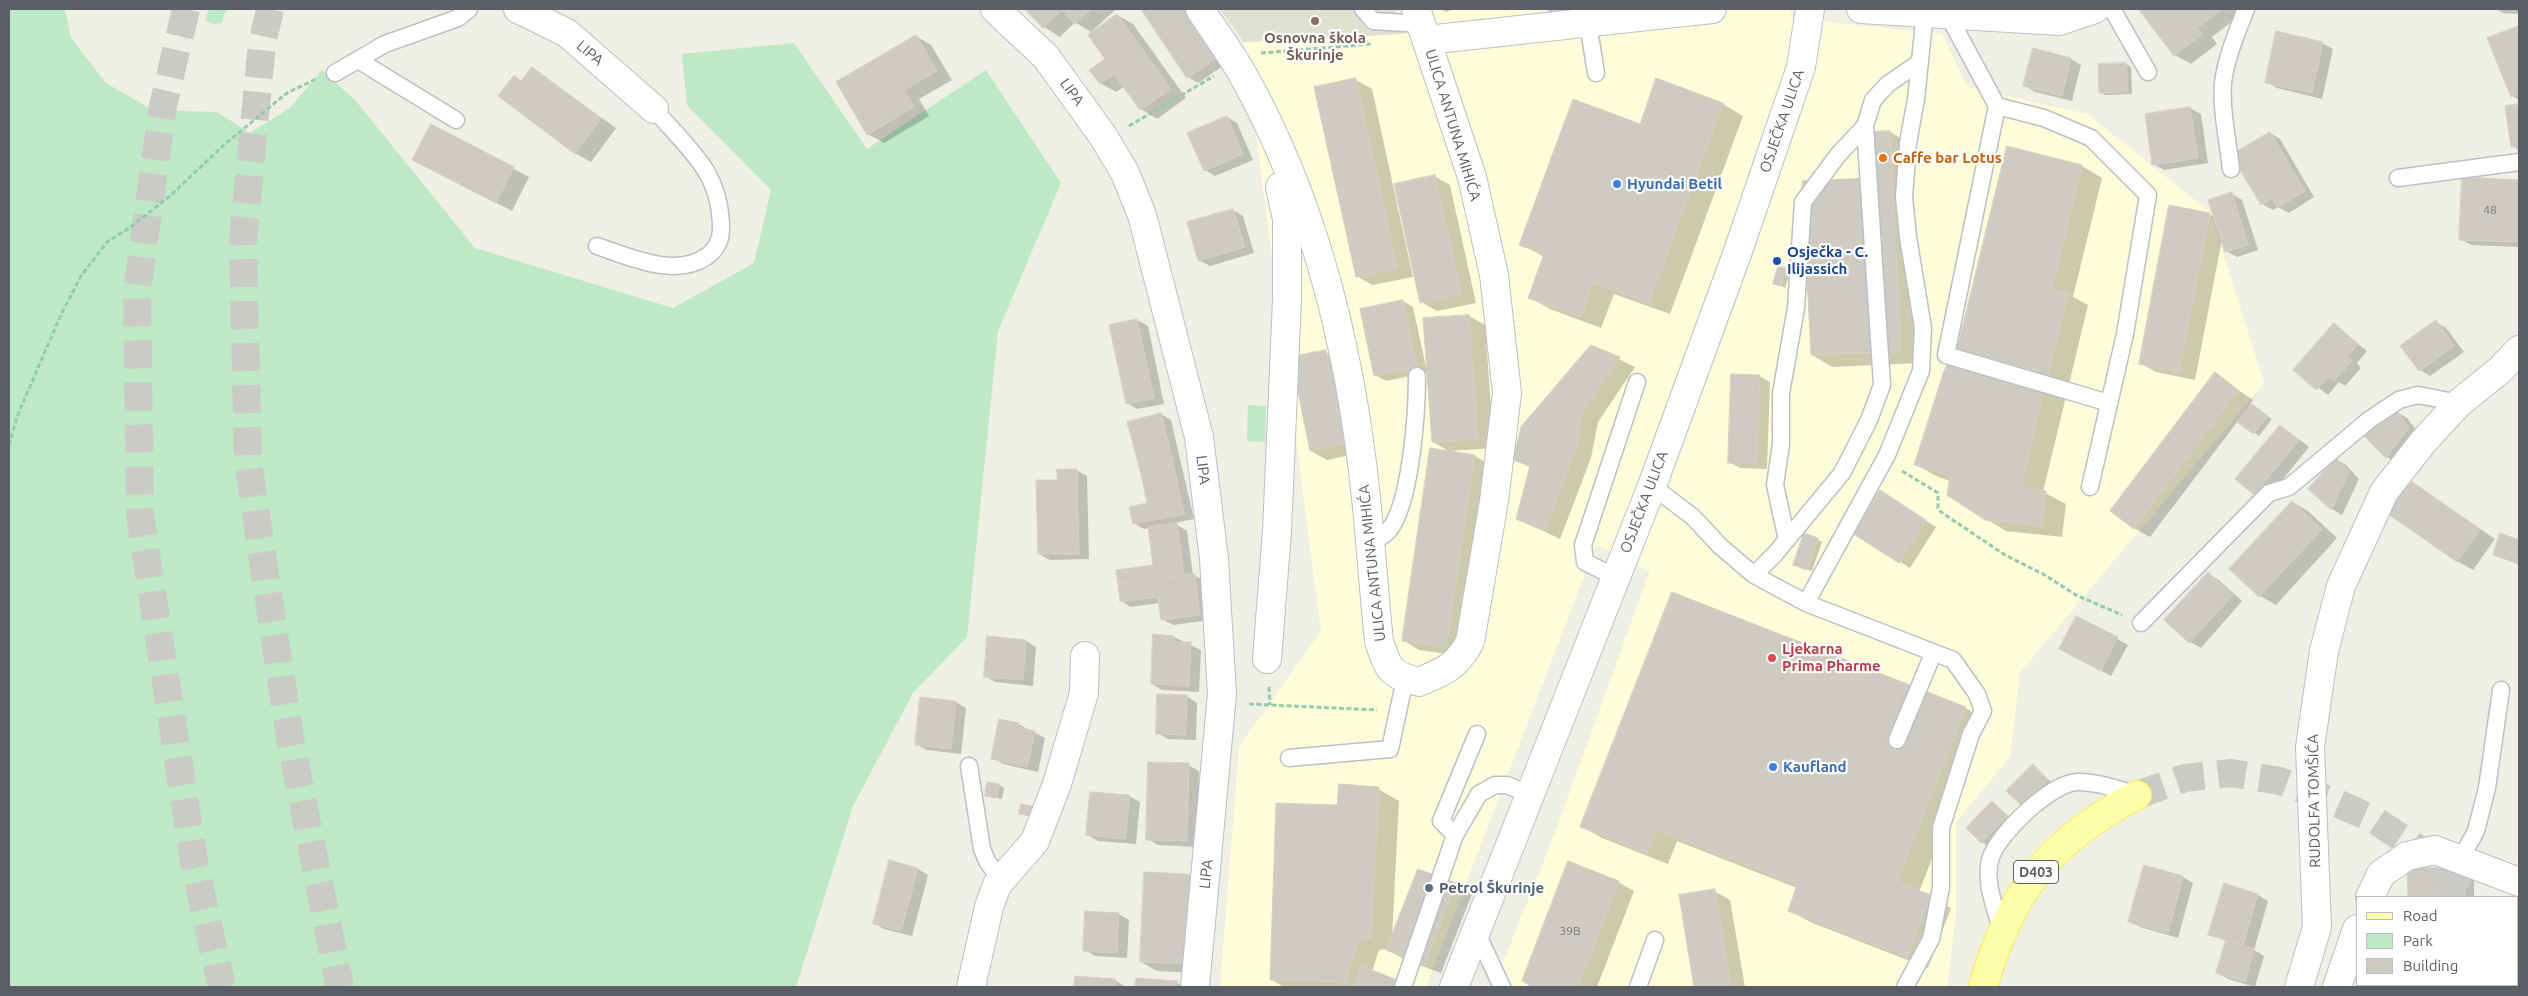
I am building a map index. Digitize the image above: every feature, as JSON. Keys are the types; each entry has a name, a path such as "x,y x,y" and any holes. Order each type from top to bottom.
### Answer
{"main road":[{"name":"D403","path":"1983,987 2002,932 2037,870 2059,846 2106,811 2137,795"}],"street":[{"name":"LIPA","path":"518,9 566,33 654,109"},
{"name":"LIPA","path":"994,9 1046,57 1103,136 1125,173 1142,215 1199,437 1214,559 1222,694 1194,987"},
{"name":"ULICA ANTUNA MIHIĆA","path":"1200,9 1244,76 1288,169 1325,274 1343,351 1360,449 1379,642 1388,667 1405,679 1419,682 1448,670 1461,658 1470,642 1494,501 1507,393 1494,275 1476,195 1421,24"},
{"path":"1421,24 1588,23 1712,9"},
{"name":"OSJEČKA ULICA","path":"1454,987 1652,486 1737,254 1801,67 1810,9"},
{"path":"1861,9 2059,21 2095,9"},
{"path":"1267,659 1277,531 1287,299 1287,219 1278,179 1279,174 1288,169"},
{"name":"RUDOLFA TOMŠIĆA","path":"2299,987 2317,927 2310,747 2324,651 2341,586 2384,492 2423,442 2459,403 2500,370 2519,350"},
{"path":"971,987 989,907 1000,879 1035,841 1057,784 1084,693 1085,656"},
{"path":"2370,896 2381,874 2406,856 2435,850 2519,882"},
{"path":"2337,987 2356,932"}],"lane":[{"path":"335,73 385,44 458,18 469,9"},
{"path":"1363,9 1373,21 1421,24"},
{"path":"2112,9 2148,72"},
{"path":"2231,169 2223,107 2224,82 2232,47 2246,9"},
{"path":"1806,603 1884,460 1921,371 1923,328 1908,237 1904,198 1908,143 1920,62 1936,14"},
{"path":"1936,14 1997,106 2044,118 2091,138 2148,194 2125,334 2090,487"},
{"path":"1588,23 1596,73"},
{"path":"358,60 456,120"},
{"path":"1754,575 1787,540 1842,473 1869,420 1882,384 1865,126 1873,100 1888,84 1920,62"},
{"path":"1997,106 1946,355 2109,403"},
{"path":"597,246 637,260 672,266 694,265 713,252 721,238 721,218 716,192 705,170 654,109"},
{"path":"1787,540 1775,485 1781,444 1781,393 1796,308 1803,202 1838,154 1865,126"},
{"path":"2398,178 2519,162"},
{"path":"1370,543 1388,531 1399,511 1413,446 1417,376"},
{"path":"1615,577 1585,562 1583,546 1637,382"},
{"path":"2141,622 2269,493 2289,487 2369,420 2400,400 2418,395 2459,403"},
{"path":"1652,486 1693,517 1720,546 1754,575 1806,603 1933,654 1953,660 1977,694 1984,711 1971,734 1941,828 1941,888 1931,939 1905,987"},
{"path":"1897,740 1933,654"},
{"path":"1289,758 1390,749 1405,679"},
{"path":"2460,860 2476,831 2487,788 2501,690"},
{"path":"1455,835 1441,821 1477,734"},
{"path":"969,766 982,850 987,862 1000,879"},
{"path":"2002,932 1990,879 1991,858 2012,826 2064,784 2077,782 2112,787 2137,795"},
{"path":"1403,987 1455,835 1479,794 1495,785 1508,785 1529,794"},
{"path":"1476,931 1502,987"},
{"path":"1638,987 1655,940"}],"path":[{"path":"1252,54 1374,44"},
{"path":"9,445 18,414 60,317 81,276 107,242 132,226 170,196 225,144 287,93 322,76 335,73"},
{"path":"1127,128 1215,75"},
{"path":"1884,460 1938,494 1938,508 1941,512 2005,555 2043,574 2076,595 2141,622"},
{"path":"1246,704 1379,710"}],"shaded area":[{"name":"Osnovna škola Škurinje","path":"1220,9 1396,9 1403,34 1244,42"},
{"path":"1423,9 1790,9 1791,18 1942,34 1967,87 2087,114 2210,212 2264,383 2020,672 2010,757 1956,822 1956,913 1947,987 1493,987 1553,838 1650,571 1596,545 1426,987 1220,987 1239,747 1321,631 1244,42 1403,34 1429,25"}],"green space":[{"path":"9,9 65,9 71,38 106,83 153,110 217,112 250,133 290,108 322,70 356,101 475,248 673,308 754,263 771,190 687,105 682,54 794,43 867,149 986,70 1061,183 998,331 967,637 913,693 853,806 796,987 9,987"},
{"path":"209,9 229,9 224,14 222,23 213,24 205,21"},
{"path":"1248,405 1266,406 1265,442 1247,441"}],"building":[{"path":"1025,9 1091,9 1075,24 1062,10 1043,28"},
{"path":"1141,9 1184,9 1217,58 1187,78"},
{"path":"1548,9 1616,9 1550,18"},
{"path":"2222,9 2197,28 2202,35 2174,56 2139,10"},
{"path":"1117,14 1171,89 1140,110 1114,74 1100,84 1089,70 1105,59 1088,35"},
{"path":"2519,26 2519,93 2511,97 2487,38"},
{"path":"2276,31 2323,42 2312,93 2265,83"},
{"path":"916,35 937,71 904,90 914,107 867,135 836,82"},
{"path":"2033,48 2071,58 2062,96 2023,86"},
{"path":"2126,63 2128,92 2099,93 2098,64"},
{"path":"532,67 601,118 575,154 498,96 514,75 521,81"},
{"path":"1356,78 1397,268 1356,277 1314,87"},
{"name":"Hyundai Betil","path":"1656,78 1723,103 1649,303 1593,283 1581,317 1528,298 1544,254 1519,245 1573,99 1640,124"},
{"path":"2519,104 2519,146 2511,147 2505,106"},
{"path":"2190,107 2198,158 2152,165 2145,114"},
{"path":"1227,116 1243,154 1204,171 1187,133"},
{"path":"431,124 514,167 496,203 412,160"},
{"path":"1890,131 1901,351 1811,355 1802,181 1871,178 1869,132"},
{"path":"2270,132 2305,191 2277,208 2272,198 2261,205 2231,155"},
{"path":"2007,146 2082,165 2052,289 2068,293 2050,365 1959,342"},
{"path":"1435,175 1461,294 1420,303 1394,184"},
{"path":"2462,177 2519,180 2519,242 2459,240"},
{"path":"2232,192 2248,245 2225,252 2208,200"},
{"path":"2169,205 2210,213 2179,372 2139,364"},
{"path":"1233,209 1245,247 1198,261 1187,222"},
{"path":"1778,266 1786,268 1780,286 1773,284"},
{"path":"1403,300 1417,367 1374,376 1360,309"},
{"path":"1469,315 1478,439 1432,442 1423,318"},
{"path":"1137,319 1154,398 1126,404 1109,325"},
{"path":"2436,320 2454,346 2419,371 2400,346"},
{"path":"2334,323 2358,344 2347,357 2352,361 2334,381 2329,377 2316,390 2293,370"},
{"path":"1959,342 2050,365 2021,488 2046,491 2042,526 1985,520 1947,495 1950,476 1914,465 1944,371"},
{"path":"1591,345 1620,357 1582,412 1576,449 1544,531 1516,519 1530,466 1513,460 1521,427"},
{"path":"1326,350 1345,444 1310,451 1291,357"},
{"path":"2215,372 2238,390 2134,529 2110,511"},
{"path":"1731,374 1760,375 1757,464 1728,463"},
{"path":"2252,404 2268,416 2253,434 2237,422"},
{"path":"2396,410 2409,427 2386,458 2363,435"},
{"path":"1161,413 1174,467 1141,473 1127,422"},
{"path":"2280,425 2299,440 2254,495 2235,479"},
{"path":"1430,448 1475,455 1446,648 1402,641"},
{"path":"2336,458 2349,472 2331,510 2308,489"},
{"path":"1174,467 1184,514 1133,524 1129,507 1147,503 1141,473"},
{"path":"1057,469 1077,469 1079,554 1038,554 1036,480 1057,480"},
{"path":"2408,479 2480,529 2457,562 2385,512"},
{"path":"1880,490 1926,520 1899,563 1852,533"},
{"path":"2292,501 2322,529 2259,597 2229,569"},
{"path":"1177,523 1184,575 1118,584 1116,570 1153,565 1148,527"},
{"path":"1804,533 1818,538 1807,570 1793,565"},
{"path":"2500,533 2519,540 2519,564 2493,555"},
{"path":"2208,572 2233,595 2189,643 2164,620"},
{"path":"1195,574 1200,615 1161,620 1158,597 1120,602 1118,584"},
{"name":"Kaufland","path":"1672,592 1966,707 1897,882 1931,895 1907,957 1788,911 1797,885 1657,830 1647,853 1580,827"},
{"path":"2076,616 2118,637 2101,671 2059,649"},
{"path":"1153,634 1174,636 1174,642 1191,642 1189,686 1151,684"},
{"path":"987,636 1026,640 1023,680 984,677"},
{"path":"1157,694 1187,695 1186,735 1156,734"},
{"path":"920,697 956,701 951,749 915,745"},
{"path":"999,719 1019,723 1018,727 1035,731 1027,767 991,759"},
{"path":"1148,762 1189,763 1187,841 1146,840"},
{"path":"2033,764 2048,780 2022,806 2006,791"},
{"path":"987,782 999,784 997,798 985,796"},
{"path":"1339,784 1379,787 1371,938 1359,939 1345,982 1270,980 1276,803 1337,805"},
{"path":"1090,792 1130,795 1125,839 1086,835"},
{"path":"1992,801 2008,816 1981,843 1966,828"},
{"path":"1021,804 1033,806 1031,816 1019,814"},
{"path":"889,860 918,868 901,931 873,924"},
{"path":"1568,861 1619,881 1578,987 1532,987 1522,981"},
{"path":"2144,865 2183,876 2168,933 2128,922"},
{"path":"2463,867 2465,896 2408,896 2407,869"},
{"path":"1418,869 1456,883 1425,965 1386,950"},
{"path":"1144,872 1189,874 1185,964 1140,962"},
{"path":"2224,883 2258,894 2243,945 2208,935"},
{"path":"1715,889 1731,987 1694,987 1679,895"},
{"path":"2519,910 2519,982 2518,982"},
{"path":"1085,911 1119,913 1117,953 1083,951"},
{"path":"2226,940 2254,949 2245,982 2216,973"},
{"path":"1362,966 1397,980 1394,987 1354,987"},
{"path":"1075,976 1115,979 1115,987 1074,987"},
{"path":"1136,978 1178,981 1177,987 1135,987"},
{"path":"2423,986 2478,986 2478,987"}],"tunnel":[{"path":"186,9 163,106 137,291 140,515 194,862 222,987"},
{"path":"270,9 262,44 243,239 248,462 290,738 340,987"},
{"path":"2137,795 2185,778 2231,773 2280,781 2373,819 2420,850 2474,896"}],"place":[{"name":"Osnovna škola Škurinje","path":"1315,21"},
{"name":"Caffe bar Lotus","path":"1883,158"},
{"name":"Hyundai Betil","path":"1617,184"},
{"name":"Osječka - C. Ilijassich","path":"1777,261"},
{"name":"Ljekarna Prima Pharme","path":"1772,658"},
{"name":"Kaufland","path":"1773,767"},
{"name":"Petrol Škurinje","path":"1429,888"}]}
